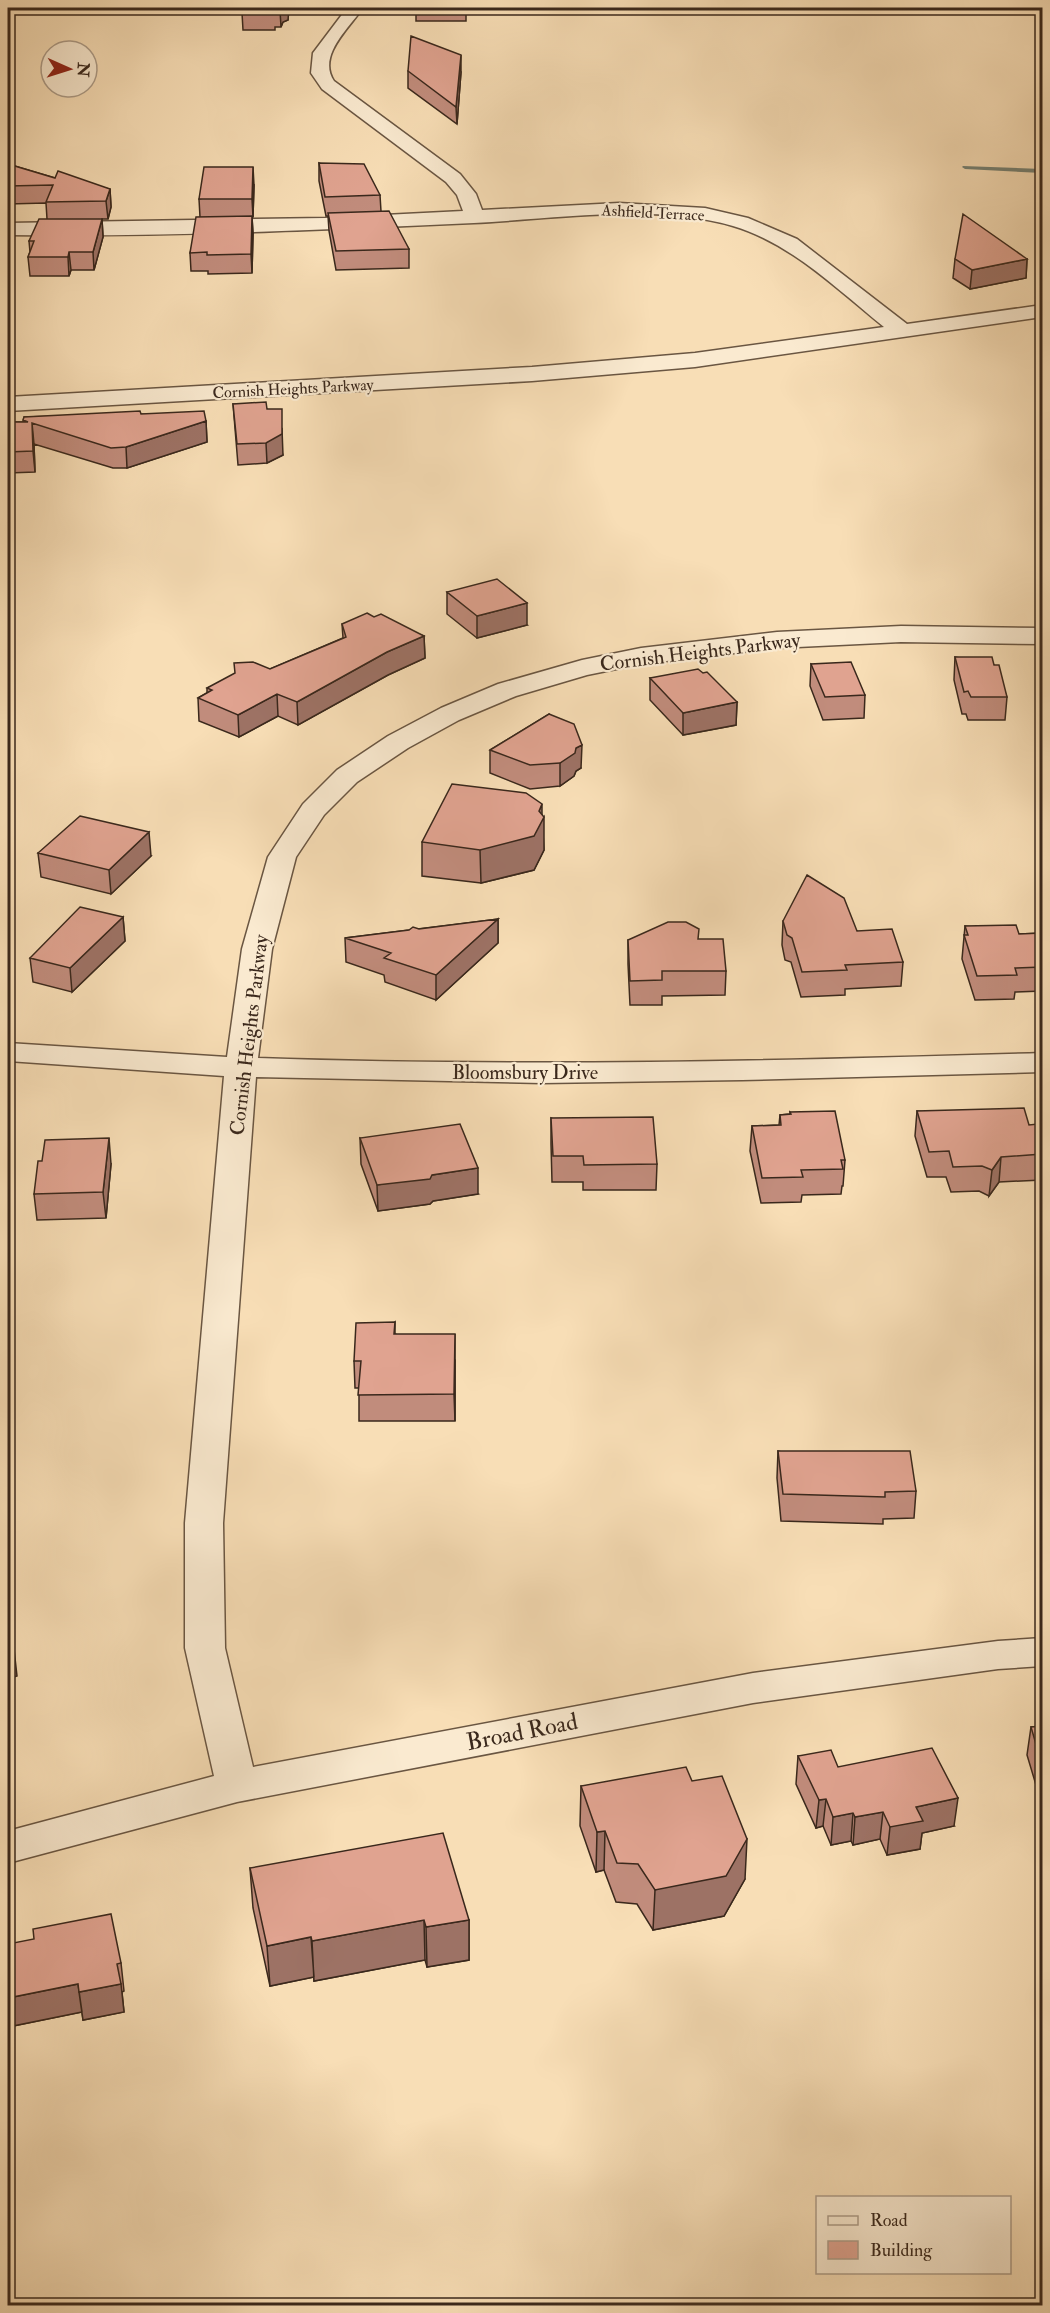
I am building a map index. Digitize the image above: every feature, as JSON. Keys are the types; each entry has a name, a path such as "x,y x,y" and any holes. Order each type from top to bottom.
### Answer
{"street":[{"path":"355,8 322,53 320,73 328,85 453,178 466,194 475,217"},
{"name":"Ashfield Terrace","path":"8,229 291,225 619,209 676,210 741,222 790,243 904,332"},
{"name":"Cornish Heights Parkway","path":"8,404 543,373 694,360 1042,311"},
{"name":"Cornish Heights Parkway","path":"237,1786 205,1648 204,1523 241,1067 257,949 282,857 313,810 347,776 450,714 507,690 582,668 641,656 777,640 901,634 1042,636"},
{"name":"Bloomsbury Drive","path":"8,1053 241,1067 456,1072 726,1072 1042,1063"},
{"name":"Broad Road","path":"8,1847 237,1786 753,1688 998,1655 1042,1652"}],"building":[{"path":"243,8 281,8 274,10 274,13 242,13"},
{"path":"411,36 461,55 456,107 408,71"},
{"path":"319,163 364,164 380,195 325,197"},
{"path":"8,164 55,178 58,171 110,189 106,201 46,202 53,185 8,186"},
{"path":"204,167 253,167 252,199 199,199"},
{"path":"389,211 409,249 336,251 328,213"},
{"path":"963,214 1027,259 972,270 955,259"},
{"path":"252,216 251,254 190,253 196,217"},
{"path":"39,219 102,219 93,252 69,252 68,257 28,257 34,241 29,241"},
{"path":"266,402 267,409 282,409 282,434 266,443 237,444 233,404"},
{"path":"140,411 141,414 204,411 206,421 126,447 111,448 32,423 33,451 8,452 8,422 28,422 23,420 24,417"},
{"path":"497,579 527,603 477,616 447,592"},
{"path":"367,613 374,617 381,614 424,636 387,652 297,702 277,694 238,715 198,698 212,690 207,688 235,673 234,663 253,662 270,669 346,637 342,624"},
{"path":"955,657 992,657 994,665 999,665 1007,697 971,697 968,691 964,692"},
{"path":"851,662 865,695 825,697 811,664"},
{"path":"698,669 703,673 707,672 737,702 683,713 650,678"},
{"path":"549,714 574,724 582,745 560,763 530,765 490,750"},
{"path":"452,784 526,793 542,804 539,811 544,817 534,836 480,850 422,842"},
{"path":"80,816 149,832 109,870 38,853"},
{"path":"807,875 844,898 857,931 892,929 903,962 845,965 847,970 802,972 792,938 787,935 783,921"},
{"path":"80,907 123,917 70,968 30,958"},
{"path":"498,919 436,975 384,958 391,953 345,938 409,930 413,927 419,929"},
{"path":"668,922 686,922 699,929 698,939 723,939 726,971 662,971 662,980 630,981 628,940"},
{"path":"1016,925 1019,934 1042,933 1042,967 1015,968 1017,975 977,976 964,935 968,935 965,926"},
{"path":"1024,1108 1029,1125 1038,1124 1042,1138 1042,1154 1001,1157 992,1170 982,1166 953,1167 949,1151 929,1152 917,1111"},
{"path":"835,1111 845,1160 841,1160 843,1169 801,1170 803,1177 762,1178 752,1126 781,1125 780,1115 791,1114 790,1112"},
{"path":"653,1117 657,1164 584,1165 583,1156 553,1156 551,1118"},
{"path":"460,1124 478,1168 432,1175 430,1179 377,1185 360,1138"},
{"path":"109,1138 103,1192 34,1194 38,1161 42,1161 45,1140"},
{"path":"395,1322 394,1334 455,1334 454,1394 358,1395 361,1361 354,1361 356,1323"},
{"path":"778,1451 910,1451 916,1491 885,1492 885,1497 783,1494"},
{"path":"8,1629 14,1649 8,1650"},
{"path":"1042,1726 1042,1765 1031,1727"},
{"path":"932,1748 958,1798 916,1807 923,1821 890,1827 883,1812 855,1817 853,1813 833,1817 826,1799 819,1800 798,1756 831,1750 838,1767"},
{"path":"686,1767 692,1781 722,1776 747,1839 726,1876 655,1890 638,1864 617,1863 605,1831 597,1832 581,1786"},
{"path":"443,1833 469,1920 426,1927 424,1920 312,1941 311,1937 267,1946 250,1868"},
{"path":"111,1914 121,1963 117,1964 121,1984 79,1992 78,1984 8,1998 8,1944 34,1939 33,1929"}],"waterway":[{"path":"965,167 1042,171"}]}
